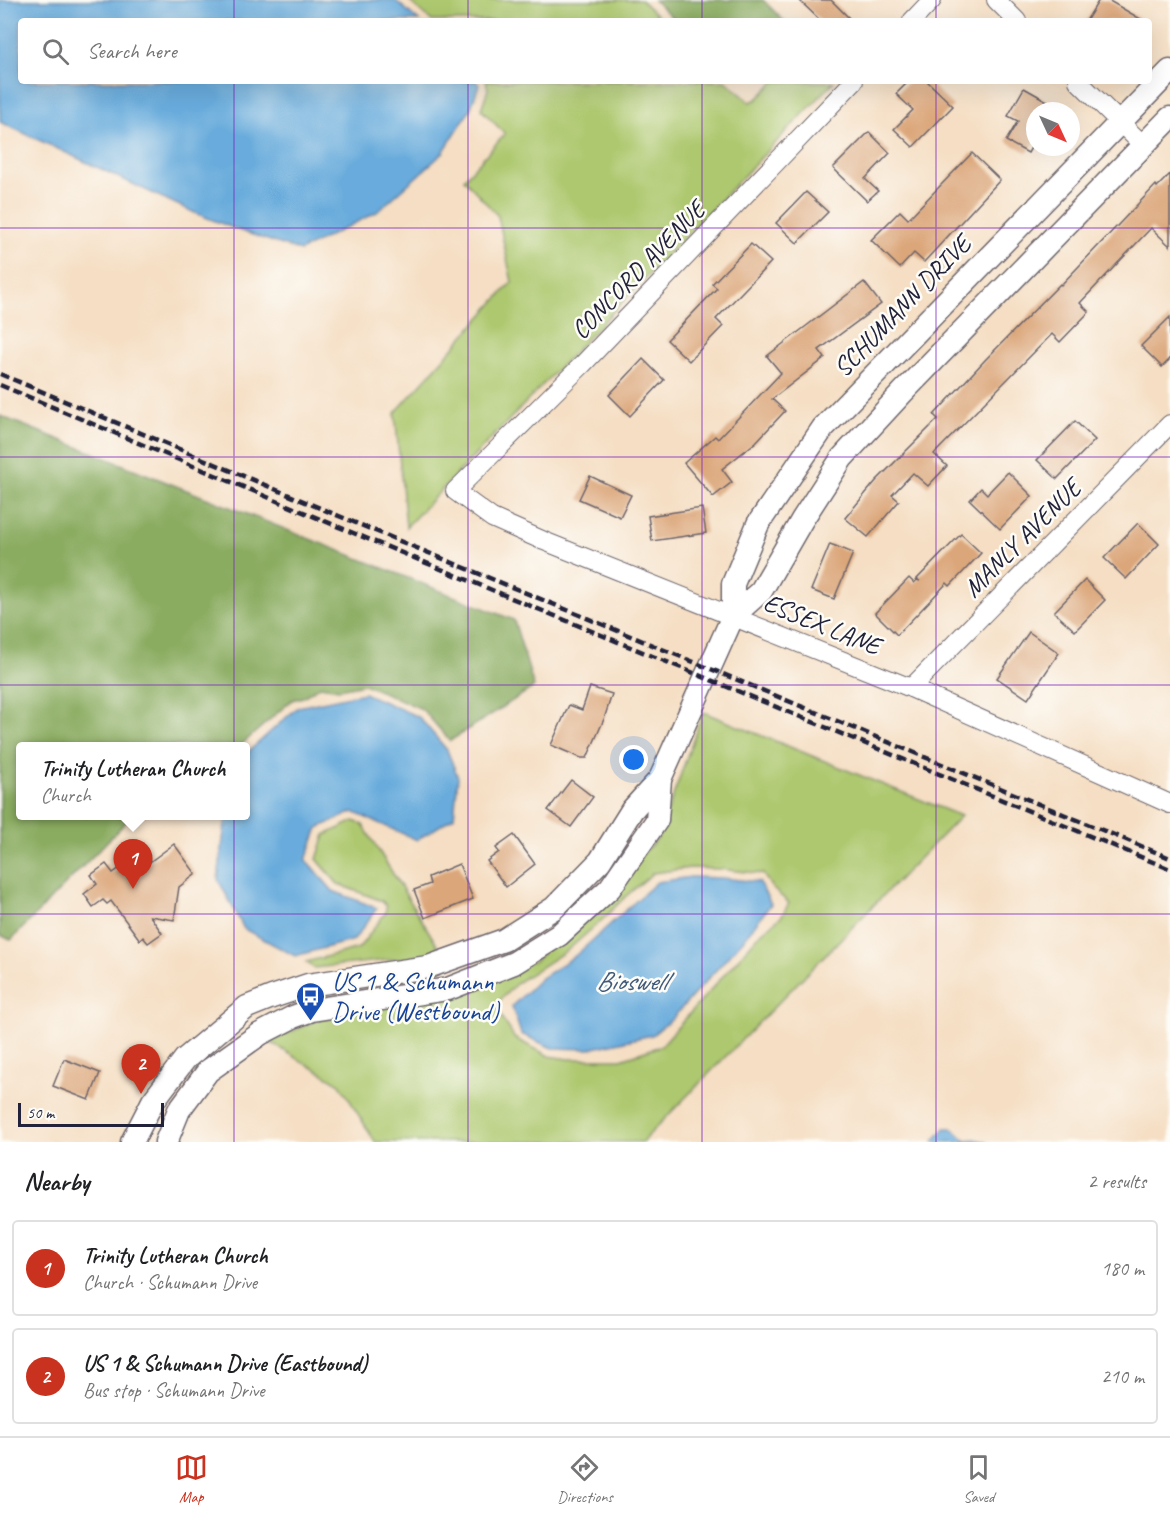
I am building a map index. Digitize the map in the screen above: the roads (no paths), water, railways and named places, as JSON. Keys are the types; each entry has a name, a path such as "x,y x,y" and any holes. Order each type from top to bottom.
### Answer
{"street":[{"path":"915,18 932,0"},
{"path":"996,0 1014,18"},
{"name":"SCHUMANN DRIVE","path":"733,616 733,584 758,524 823,428 1170,71"},
{"name":"CONCORD AVENUE","path":"455,491 583,364 851,84"},
{"path":"1081,84 1143,146"},
{"name":"SCHUMANN DRIVE","path":"132,1142 153,1101 184,1059 248,1007 308,986 428,967 504,940 554,908 600,861 632,810 660,779 733,616 761,591 802,520 849,451 993,299 1170,118"},
{"path":"968,278 993,299"},
{"name":"MANLY AVENUE","path":"911,688 1170,424"},
{"path":"823,428 849,451"},
{"name":"ESSEX LANE","path":"455,491 492,518 544,541 911,688 1170,804"},
{"name":"SCHUMANN DRIVE","path":"166,1142 179,1110 208,1071 268,1030 312,1010 448,989 514,963 559,935 610,888 657,820 660,779"}],"water":[{"path":"0,0 395,0 416,18 18,18 18,84 479,85 470,110 442,154 377,212 300,251 195,213 0,122"},
{"path":"364,693 419,717 447,750 458,777 454,817 417,840 353,812 318,828 306,860 333,891 377,908 354,940 295,956 244,929 218,879 225,820 250,820 250,750 298,707"},
{"name":"Bioswell","path":"691,877 759,882 771,904 744,939 671,1020 652,1035 589,1049 552,1048 521,1034 512,1006 541,978 575,956 657,882"},
{"path":"945,1128 952,1128 966,1141 975,1139 987,1142 933,1142"}],"railway":[{"path":"0,374 1170,858"},
{"path":"0,385 1170,869"}],"place":[{"name":"Trinity Lutheran Church","path":"133,889"},
{"name":"US 1 & Schumann Drive (Westbound)","path":"311,1022"},
{"name":"US 1 & Schumann Drive (Eastbound)","path":"141,1094"}]}
